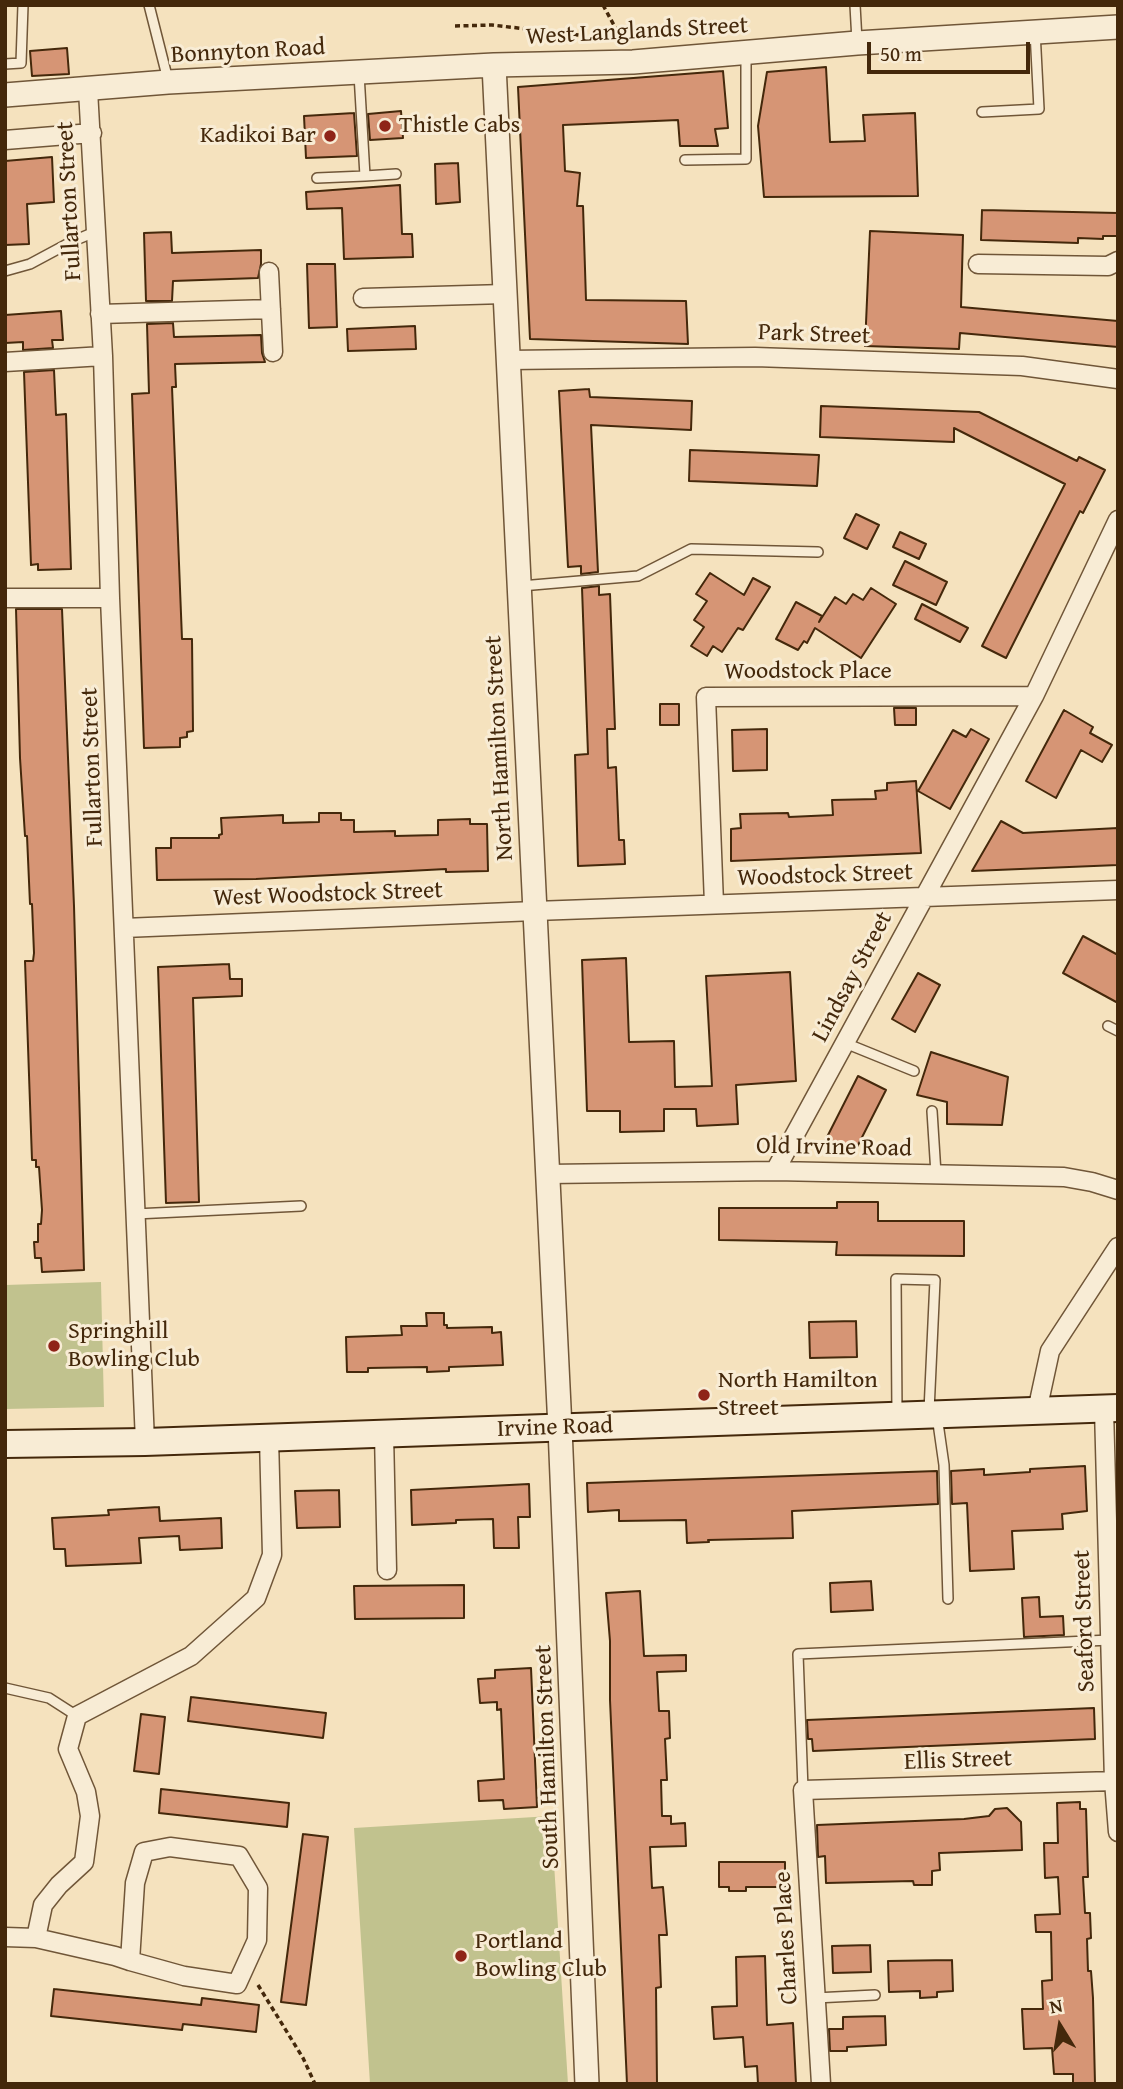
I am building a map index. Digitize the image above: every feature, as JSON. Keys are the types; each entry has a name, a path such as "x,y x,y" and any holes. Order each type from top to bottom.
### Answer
{"main road":[{"name":"Irvine Road","path":"5,1444 269,1438 1111,1408"}],"street":[{"name":"West Langlands Street","path":"494,65 633,62 857,43 1118,27"},
{"name":"Bonnyton Road","path":"5,95 169,82 494,65"},
{"name":"North Hamilton Street","path":"494,65 560,1428"},
{"name":"Fullarton Street","path":"88,90 103,356 110,598 145,1442"},
{"path":"5,140 92,133"},
{"path":"978,264 1108,266 1118,261"},
{"path":"269,272 273,352"},
{"path":"363,298 505,293"},
{"path":"100,314 271,309"},
{"path":"5,362 103,356"},
{"name":"Park Street","path":"508,360 755,357 1022,366 1118,379"},
{"name":"Lindsay Street","path":"775,1171 1034,696 1118,520"},
{"path":"5,598 110,598"},
{"name":"Woodstock Place","path":"714,904 706,697 1034,696"},
{"name":"Woodstock Street","path":"535,911 1118,890"},
{"name":"West Woodstock Street","path":"124,928 535,911"},
{"name":"Old Irvine Road","path":"548,1174 775,1171 1065,1177 1118,1190"},
{"path":"1037,1411 1050,1351 1118,1247"},
{"name":"Seaford Street","path":"1111,1408 1110,1640 1118,1832"},
{"name":"South Hamilton Street","path":"560,1428 587,2084"},
{"path":"384,1434 387,1570"},
{"path":"36,1938 43,1905 83,1862 90,1816 86,1793 68,1749 77,1716 191,1656 256,1598 272,1555 269,1438"},
{"name":"Ellis Street","path":"803,1790 1114,1781"},
{"name":"Charles Place","path":"803,1790 821,2084"},
{"path":"5,1937 36,1938 184,1976 237,1984 257,1940 258,1888 239,1856 170,1847 144,1852 135,1883 130,1961"}],"lane":[{"path":"5,64 21,64 23,5"},
{"path":"149,5 169,82"},
{"path":"855,5 857,43"},
{"path":"982,112 1039,109 1035,31"},
{"path":"685,160 746,159 746,53"},
{"path":"359,73 365,176"},
{"path":"317,178 396,174"},
{"path":"5,271 30,264 97,231"},
{"path":"519,586 638,576 691,549 818,552"},
{"path":"1108,1026 1118,1031"},
{"path":"845,1043 914,1072"},
{"path":"932,1111 936,1174"},
{"path":"135,1214 301,1206"},
{"path":"897,1416 896,1279 935,1280 933,1415 944,1465 948,1599"},
{"path":"803,1790 798,1654 1110,1640"},
{"path":"5,1688 50,1698 77,1716"},
{"path":"816,1998 875,1995"}],"path":[{"path":"603,5 633,62"},
{"path":"455,26 492,25 595,37 615,28"},
{"path":"245,1966 303,2058 315,2084"}],"green space":[{"name":"Springhill Bowling Club","path":"101,1282 104,1407 5,1409 5,1285"},
{"name":"Portland Bowling Club","path":"551,1816 568,2084 370,2084 354,1828"}],"building":[{"path":"67,48 69,74 32,76 30,51"},
{"path":"826,67 830,142 865,141 863,115 915,113 918,196 764,197 758,126 767,72"},
{"path":"723,71 728,128 715,129 718,146 680,146 678,120 563,125 565,171 580,173 577,206 583,206 586,300 686,301 688,344 530,339 518,87"},
{"name":"Thistle Cabs","path":"401,111 403,138 370,140 368,114"},
{"name":"Kadikoi Bar","path":"354,113 357,156 306,158 304,116"},
{"path":"52,157 54,202 27,204 29,244 5,245 5,161"},
{"path":"458,163 460,202 436,204 435,164"},
{"path":"400,185 402,234 412,234 413,257 344,259 342,208 307,209 306,192"},
{"path":"982,210 1118,213 1118,236 1103,236 1103,239 1078,238 1078,243 981,240"},
{"path":"870,231 963,235 961,307 1118,321 1118,347 960,333 959,349 865,346"},
{"path":"171,232 172,253 261,250 258,278 173,281 172,301 146,301 144,233"},
{"path":"307,264 335,264 337,327 309,328"},
{"path":"61,311 63,340 52,340 53,348 23,350 23,342 5,343 5,315"},
{"path":"173,323 174,337 261,335 265,362 175,364 176,387 172,387 182,639 192,639 193,731 187,732 187,737 180,738 180,747 144,748 132,394 149,393 147,324"},
{"path":"415,326 416,349 348,351 347,329"},
{"path":"54,370 56,415 66,414 71,569 38,570 38,564 31,565 24,372"},
{"path":"589,389 590,397 692,401 691,430 591,425 598,572 581,574 581,566 568,567 559,391"},
{"path":"821,406 979,412 1077,461 1079,457 1105,470 1083,513 1080,511 1006,658 982,646 1065,484 954,428 954,442 820,437"},
{"path":"690,450 819,455 817,486 689,481"},
{"path":"856,514 879,525 867,549 844,538"},
{"path":"900,532 926,544 919,559 893,547"},
{"path":"905,561 947,582 936,605 893,585"},
{"path":"710,573 744,595 753,578 770,587 743,630 738,628 722,652 713,646 707,656 691,646 704,627 694,620 707,601 696,594"},
{"path":"599,586 599,595 610,594 615,729 607,729 608,768 616,767 619,840 624,840 625,864 578,866 575,755 588,754 582,588"},
{"path":"871,588 896,604 861,658 815,628 807,643 804,641 798,650 776,639 796,602 822,616 819,622 835,597 846,604 853,594 863,600"},
{"path":"922,604 968,628 960,642 915,619"},
{"path":"16,609 62,609 74,906 84,1270 42,1272 41,1258 35,1258 34,1242 38,1242 38,1224 41,1224 42,1210 39,1167 36,1167 36,1160 32,1160 25,961 33,961 34,953 20,758"},
{"path":"660,704 679,704 679,725 660,725"},
{"path":"894,708 916,708 916,725 895,725"},
{"path":"1064,710 1093,727 1090,733 1112,745 1102,762 1081,750 1056,798 1026,781"},
{"path":"767,729 767,770 733,771 732,730"},
{"path":"971,729 989,739 950,809 918,791 953,730 966,737"},
{"path":"916,781 921,853 731,861 731,829 741,828 740,814 788,813 789,817 833,815 832,800 876,799 875,791 887,790 887,783"},
{"path":"319,813 341,813 341,820 354,820 354,832 395,831 395,836 438,835 438,820 470,819 470,824 487,824 488,871 446,872 446,869 256,879 157,880 156,848 171,848 171,838 219,838 222,834 221,818 283,815 283,823 319,822"},
{"path":"1001,821 1023,833 1118,828 1118,865 972,871"},
{"path":"1083,936 1118,955 1118,1003 1063,973"},
{"path":"626,958 629,1042 674,1041 675,1087 712,1086 706,976 790,972 796,1081 736,1085 738,1124 697,1126 696,1109 664,1109 664,1131 620,1132 620,1111 587,1111 582,960"},
{"path":"229,964 230,979 242,979 242,996 193,998 199,1202 166,1203 158,967"},
{"path":"918,973 940,985 915,1032 892,1019"},
{"path":"931,1052 1008,1077 1002,1125 947,1124 947,1102 917,1095"},
{"path":"858,1076 886,1090 853,1155 825,1141"},
{"path":"837,1202 878,1202 878,1221 964,1221 964,1256 836,1255 837,1242 719,1240 719,1208 837,1208"},
{"path":"426,1313 444,1313 444,1325 447,1325 447,1328 492,1327 492,1333 501,1332 503,1365 449,1367 449,1371 427,1372 427,1367 368,1368 368,1372 347,1372 346,1337 402,1335 401,1326 427,1326"},
{"path":"856,1321 857,1357 810,1358 809,1322"},
{"path":"1085,1466 1087,1511 1062,1514 1063,1529 1012,1531 1014,1569 970,1571 967,1503 952,1504 951,1471 984,1469 984,1475"},
{"path":"937,1471 938,1504 792,1511 793,1538 687,1543 686,1520 619,1521 619,1510 588,1512 587,1483"},
{"path":"529,1484 530,1517 518,1517 519,1548 494,1548 493,1519 412,1525 411,1490"},
{"path":"339,1490 340,1527 297,1528 295,1491"},
{"path":"159,1507 160,1521 221,1518 222,1548 180,1550 179,1536 139,1538 141,1563 66,1566 65,1549 54,1549 52,1518 109,1515 108,1510"},
{"path":"871,1581 873,1610 831,1612 830,1583"},
{"path":"464,1585 464,1618 355,1619 354,1586"},
{"path":"640,1591 644,1656 686,1655 686,1671 657,1672 659,1711 669,1711 670,1738 665,1739 667,1780 661,1780 662,1816 671,1816 671,1824 685,1823 686,1846 650,1847 652,1888 663,1887 667,1935 659,1935 661,1987 656,1988 657,2084 627,2084 606,1593"},
{"path":"1039,1597 1040,1617 1063,1616 1064,1635 1024,1637 1022,1598"},
{"path":"531,1668 537,1807 504,1809 503,1800 479,1801 478,1781 504,1779 501,1709 497,1710 497,1702 480,1703 478,1679 495,1678 495,1670"},
{"path":"191,1697 326,1713 323,1738 188,1721"},
{"path":"1094,1708 1095,1739 813,1751 812,1739 808,1739 807,1720"},
{"path":"141,1714 165,1717 159,1774 134,1771"},
{"path":"161,1789 289,1803 287,1827 159,1813"},
{"path":"1080,1802 1080,1809 1086,1809 1088,1877 1083,1877 1085,1913 1090,1913 1091,1938 1087,1939 1088,1971 1091,1971 1093,1998 1095,2084 1073,2084 1073,2074 1054,2074 1052,2048 1024,2049 1022,2009 1043,2009 1042,1981 1052,1980 1051,1932 1036,1932 1035,1915 1060,1914 1058,1877 1045,1878 1044,1843 1058,1843 1057,1803"},
{"path":"1007,1808 1021,1822 1022,1850 939,1853 940,1870 932,1871 932,1885 914,1885 913,1881 826,1883 825,1856 818,1857 817,1825 964,1819 989,1816 995,1809"},
{"path":"303,1834 328,1837 306,2005 281,2002"},
{"path":"719,1862 785,1862 785,1887 746,1887 746,1891 729,1891 729,1887 719,1887"},
{"path":"870,1945 871,1972 833,1973 832,1946"},
{"path":"765,1956 767,2025 793,2023 796,2084 758,2084 757,2066 745,2067 743,2037 714,2039 712,2007 737,2006 736,1957"},
{"path":"952,1960 953,1991 937,1992 937,1997 920,1998 920,1991 889,1992 888,1961"},
{"path":"54,1989 201,2005 202,1998 259,2005 256,2032 183,2024 182,2030 51,2016"},
{"path":"885,2016 886,2045 847,2047 847,2051 830,2051 829,2029 843,2029 843,2017"}],"place":[{"name":"Thistle Cabs","path":"385,126"},
{"name":"Kadikoi Bar","path":"330,136"},
{"name":"Springhill Bowling Club","path":"54,1346"},
{"name":"North Hamilton Street","path":"704,1395"},
{"name":"Portland Bowling Club","path":"461,1956"}]}
